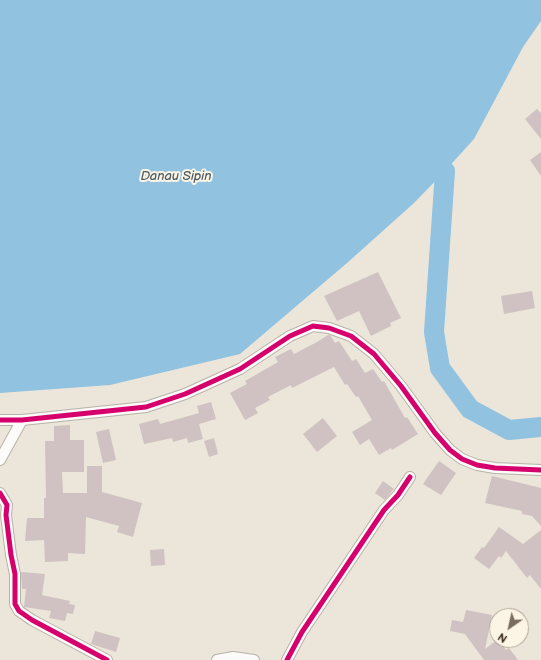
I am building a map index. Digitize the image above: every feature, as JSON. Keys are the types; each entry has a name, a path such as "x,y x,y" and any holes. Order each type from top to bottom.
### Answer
{"street":[{"path":"0,420 22,420 146,407 185,394 240,369 290,336 313,326 330,328 352,336 374,354 402,386 435,433 450,450 462,459 477,465 494,468 541,470"},
{"path":"0,460 22,420"},
{"path":"287,660 302,632 384,510 398,495 410,477"},
{"path":"0,493 7,506 6,515 15,574 15,604 19,612 107,660"},
{"path":"217,660 233,657 254,660"}],"water":[{"name":"Danau Sipin","path":"0,0 541,0 541,21 523,47 474,139 414,203 347,263 240,354 110,385 0,393"}],"building":[{"path":"537,109 541,113 541,139 525,119"},
{"path":"541,152 541,176 530,160"},
{"path":"378,272 401,318 390,323 391,326 371,336 359,311 337,321 324,296"},
{"path":"532,291 535,308 504,314 501,296"},
{"path":"330,335 335,343 339,341 352,361 356,359 365,373 373,369 382,382 384,381 405,418 407,417 418,434 392,450 391,448 379,455 369,439 360,445 352,432 372,420 358,396 356,397 347,384 345,385 334,367 292,388 291,385 268,397 270,400 255,408 258,413 245,420 230,393 247,384 245,381 278,362 275,357 291,349 294,354"},
{"path":"211,402 216,419 199,424 203,439 188,443 187,438 173,442 172,438 144,444 139,424 158,419 160,424 199,413 197,406"},
{"path":"323,418 337,436 317,452 303,434"},
{"path":"70,425 70,440 84,440 84,472 62,472 63,493 87,493 87,466 102,466 102,492 142,503 133,537 117,532 119,526 86,517 85,554 68,553 68,561 45,562 44,540 25,541 27,518 44,518 44,498 46,498 45,441 54,441 54,426"},
{"path":"109,429 116,460 103,463 96,432"},
{"path":"214,438 218,454 209,457 204,441"},
{"path":"439,461 456,473 441,495 423,484"},
{"path":"492,476 541,488 541,526 532,516 522,514 522,511 485,503"},
{"path":"383,481 394,489 385,500 375,493"},
{"path":"499,527 523,544 541,530 541,589 530,575 527,578 506,551 501,558 499,556 489,569 474,558 482,547 484,548"},
{"path":"164,549 165,565 151,566 150,550"},
{"path":"21,572 45,574 42,595 70,601 69,604 75,605 73,614 67,613 65,621 49,618 51,611 24,607 26,589 22,589"},
{"path":"466,610 489,614 489,630 485,649 489,646 489,648 505,648 506,650 509,648 518,660 484,660 465,634 450,631 452,620 463,622"},
{"path":"95,631 120,638 116,652 91,644"}],"waterway":[{"path":"445,171 434,332 440,368 470,409 509,430 541,427"}],"cycle path":[{"path":"0,420 22,420 146,407 185,394 240,369 290,336 313,326 329,328 351,336 374,354 401,386 435,433 450,450 462,459 477,465 495,468 541,470"},
{"path":"287,660 302,632 384,510 398,495 410,477"},
{"path":"0,493 7,505 6,515 15,574 15,604 19,611 32,620 107,660"}]}
